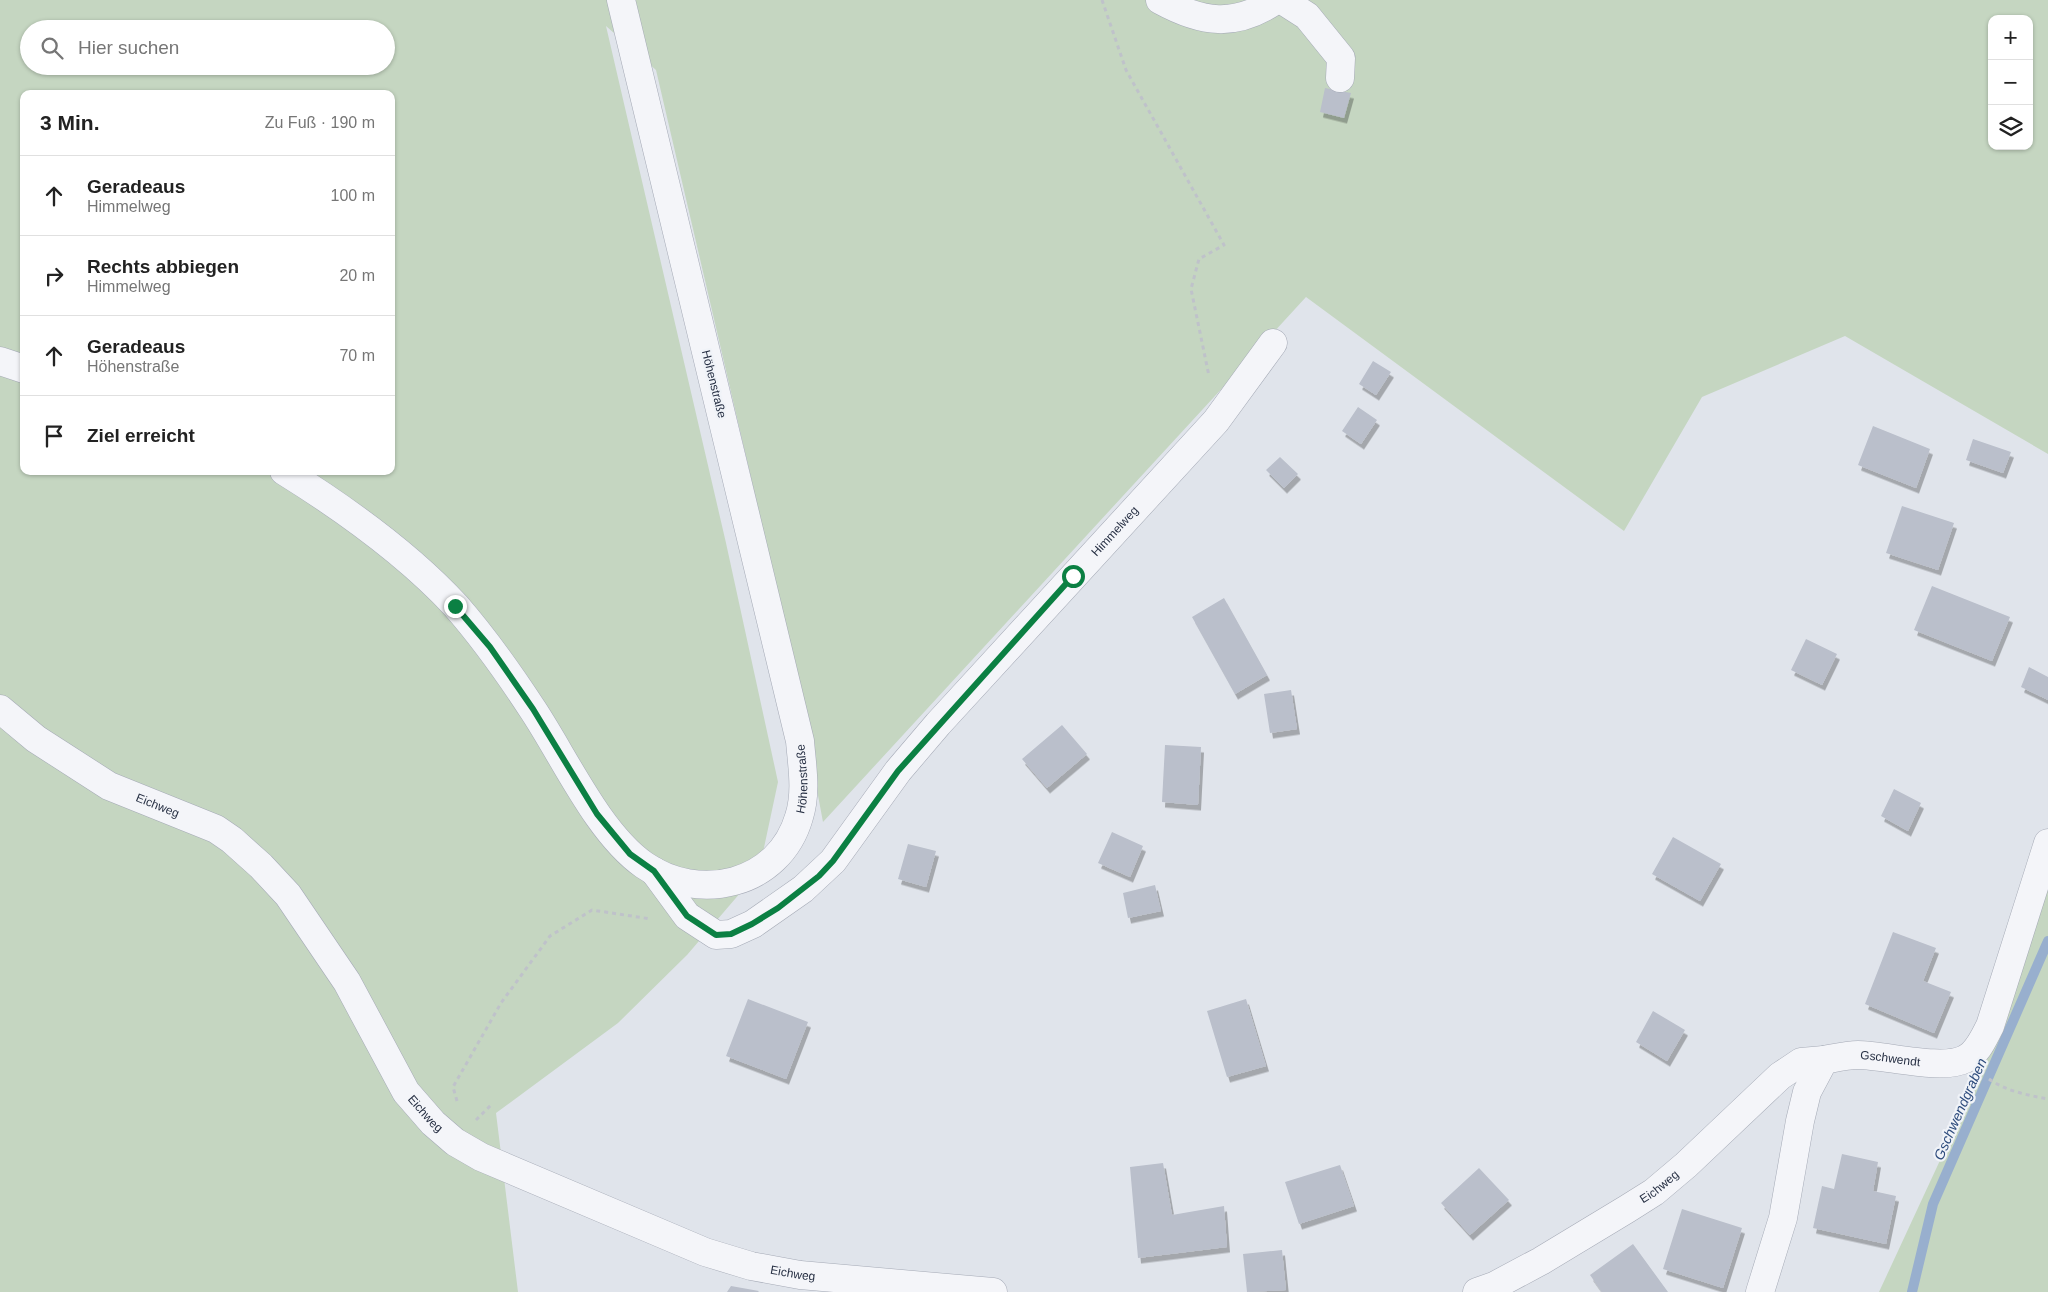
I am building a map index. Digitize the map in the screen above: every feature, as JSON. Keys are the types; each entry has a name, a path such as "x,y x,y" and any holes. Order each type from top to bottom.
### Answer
{"street":[{"name":"Höhenstraße","path":"290,475 347,512 421,572 455,606 490,647 533,709 597,814 630,854 654,871 690,885 709,886 726,884 759,871 772,860 792,835 799,819 804,789 800,741 621,0"},
{"path":"1160,0 1200,18 1228,20 1255,12 1276,0"},
{"path":"1282,0 1307,16 1342,58 1340,78"},
{"name":"Himmelweg","path":"654,871 687,916 716,935 731,934 752,924 778,908 819,876 842,848 898,771 938,724 1216,421 1273,343"},
{"path":"0,361 20,367"},
{"name":"Eichweg","path":"0,710 36,739 109,786 216,830 232,840 261,866 288,895 347,982 406,1092 433,1123 455,1142 481,1157 705,1252 751,1266 800,1275 993,1292"},
{"name":"Gschwendt","path":"1824,1060 1857,1055 1933,1063 1950,1062 1965,1059 1976,1050 1990,1026 2048,843"},
{"path":"1760,1292 1783,1218 1805,1102 1824,1060"},
{"name":"Eichweg","path":"1477,1292 1494,1286 1540,1261 1654,1192 1686,1165 1780,1076 1801,1062 1824,1060"}],"path":[{"path":"1102,0 1126,70 1224,244 1199,259 1191,289 1216,421"},
{"path":"458,1104 453,1087 472,1051 501,1003 550,936 592,910 672,922 687,916"},
{"path":"1996,1084 2022,1094 2048,1099"}],"green space":[{"path":"0,0 2048,0 2048,454 1845,336 1702,397 1624,531 1306,297 823,822 789,641 656,70 606,26 726,543 778,782 759,871 687,955 618,1023 496,1113 518,1292 0,1292"},
{"path":"2048,886 2048,1292 1879,1292 1987,1059"}],"building":[{"path":"1325,88 1351,93 1344,118 1320,112"},
{"path":"1373,361 1391,372 1376,395 1359,384"},
{"path":"1358,407 1377,420 1361,444 1342,431"},
{"path":"1873,426 1930,449 1916,488 1858,465"},
{"path":"1973,439 2011,452 2003,473 1966,460"},
{"path":"1280,457 1298,474 1284,488 1266,470"},
{"path":"1902,506 1954,523 1938,570 1886,553"},
{"path":"1932,586 2010,617 1992,661 1914,630"},
{"path":"1224,598 1267,675 1235,694 1192,617"},
{"path":"1806,639 1837,654 1822,685 1791,670"},
{"path":"2029,667 2048,677 2048,700 2021,687"},
{"path":"1291,690 1297,729 1270,733 1264,694"},
{"path":"1062,725 1087,754 1047,788 1022,759"},
{"path":"1165,745 1201,747 1198,805 1162,802"},
{"path":"1894,789 1921,803 1908,831 1881,816"},
{"path":"1112,832 1143,846 1130,877 1098,863"},
{"path":"1673,837 1721,864 1700,901 1652,874"},
{"path":"908,844 936,851 926,887 898,879"},
{"path":"1155,885 1161,911 1128,918 1123,893"},
{"path":"1893,932 1936,948 1923,981 1951,992 1934,1033 1865,1004"},
{"path":"748,999 808,1022 786,1079 726,1056"},
{"path":"1246,999 1266,1066 1227,1077 1207,1011"},
{"path":"1653,1011 1685,1030 1667,1061 1636,1042"},
{"path":"1842,1154 1878,1162 1873,1191 1896,1196 1886,1244 1813,1228 1822,1186 1834,1189"},
{"path":"1163,1163 1172,1215 1224,1206 1227,1247 1138,1258 1130,1167"},
{"path":"1340,1165 1354,1206 1299,1224 1285,1182"},
{"path":"1479,1168 1509,1200 1470,1235 1441,1203"},
{"path":"1682,1209 1742,1228 1723,1288 1663,1269"},
{"path":"1633,1244 1668,1292 1602,1292 1590,1275"},
{"path":"1282,1250 1286,1290 1247,1292 1243,1254"},
{"path":"731,1286 759,1291 727,1292"}],"waterway":[{"name":"Gschwendgraben","path":"1912,1292 1933,1204 2048,941"}],"route":[{"path":"455,606 490,647 533,709 597,814 630,854 654,871 687,916 716,935 731,934 752,924 778,908 819,876 833,861 898,771 938,724 1073,576"}]}
